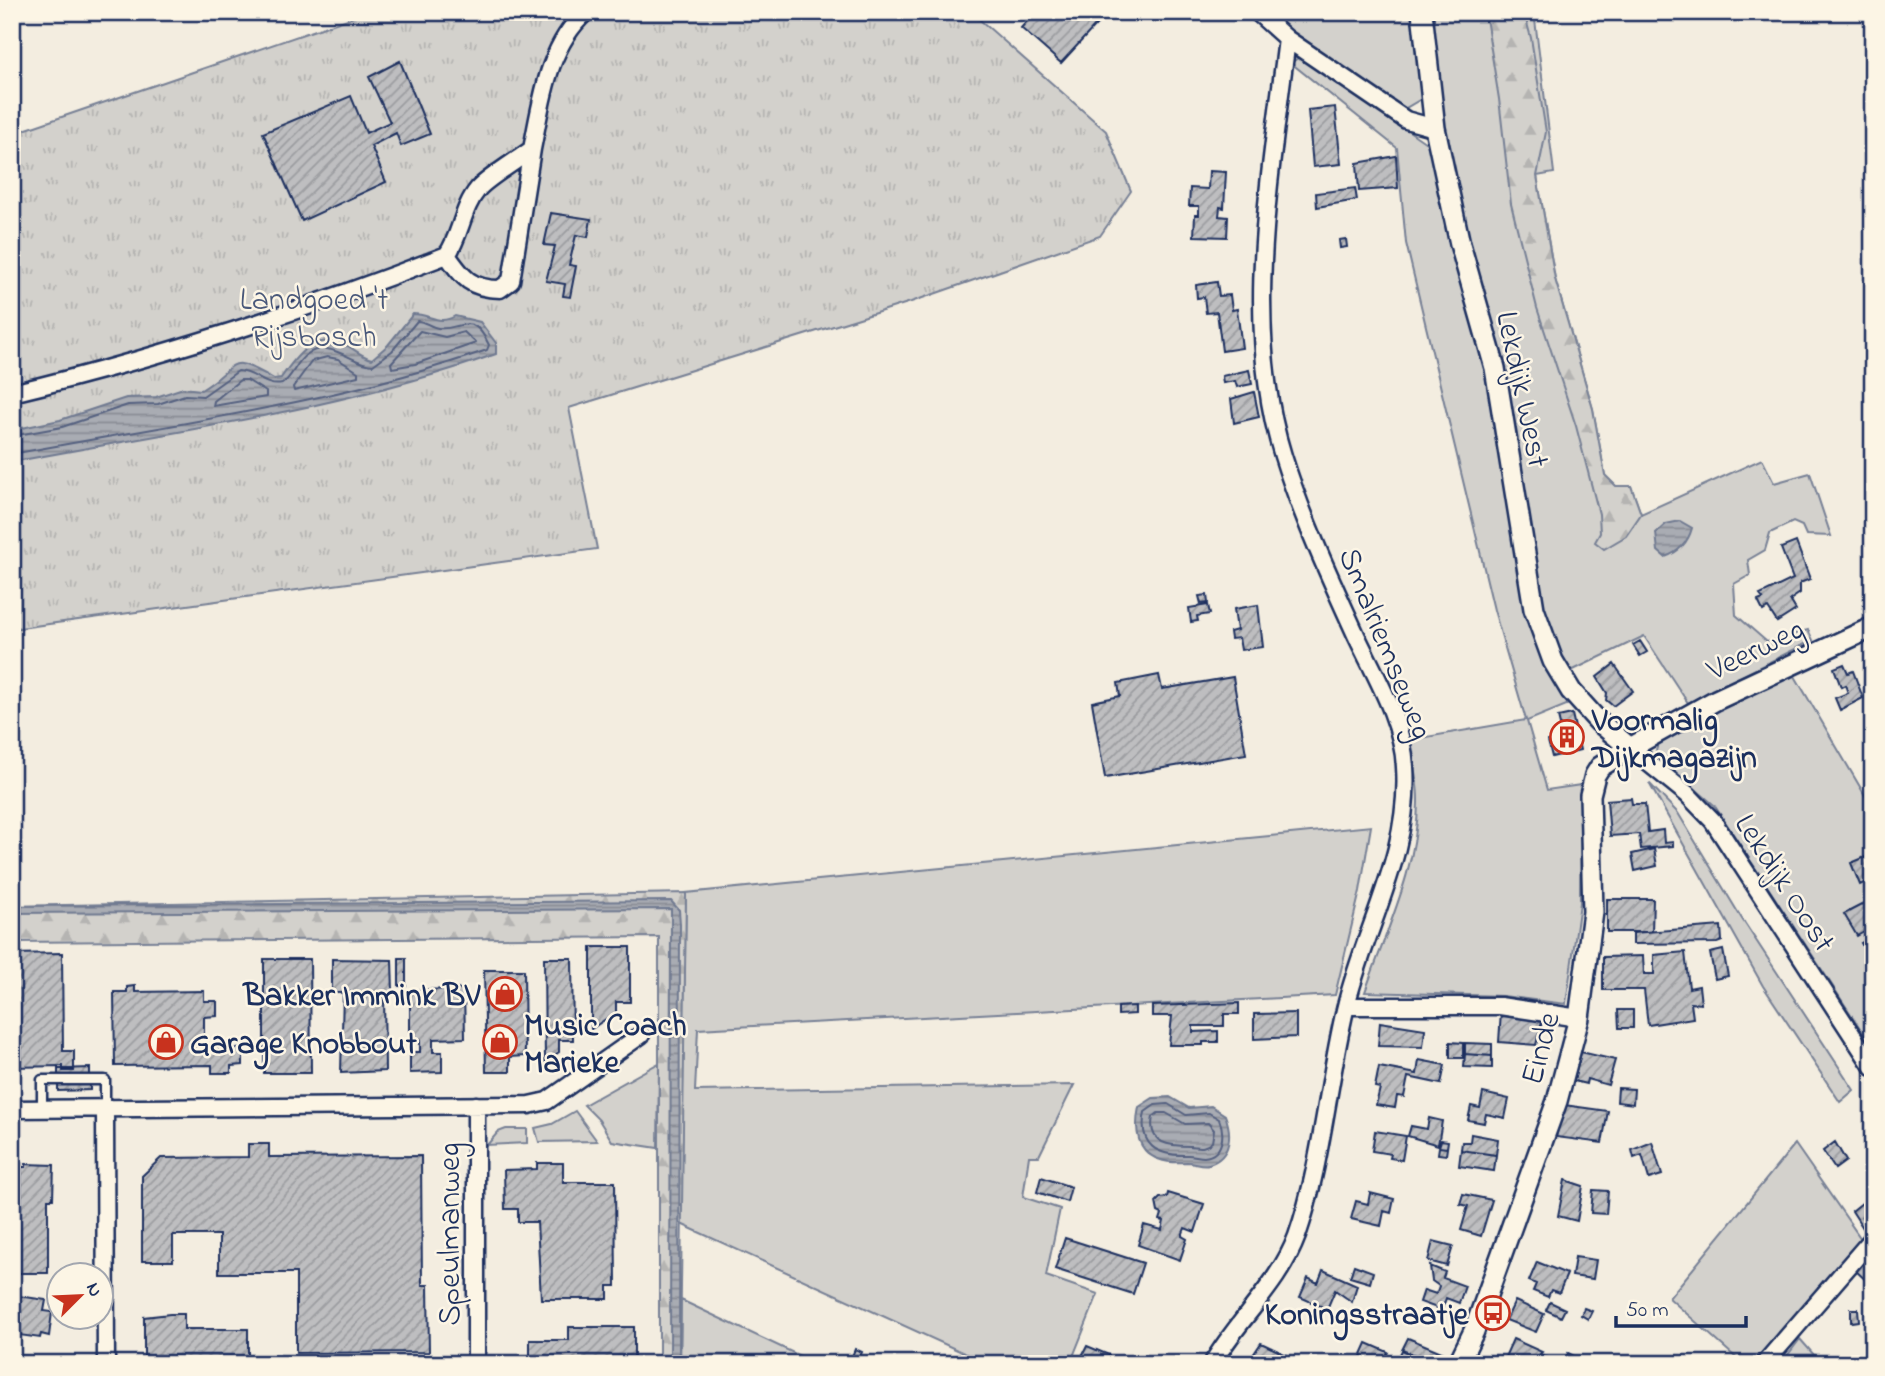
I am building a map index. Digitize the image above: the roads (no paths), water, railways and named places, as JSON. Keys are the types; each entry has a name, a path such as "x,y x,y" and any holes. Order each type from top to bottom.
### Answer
{"street":[{"path":"447,255 460,274 479,289 500,289 511,281 532,149 554,55 575,22 586,12"},
{"path":"1257,12 1287,39 1406,120 1435,128"},
{"name":"Lekdijk West","path":"1422,12 1435,128 1460,244 1495,368 1534,609 1552,661 1571,691 1630,748"},
{"name":"Smalriemseweg","path":"1212,1364 1261,1298 1296,1237 1346,1006 1384,899 1404,824 1406,765 1391,708 1332,581 1283,456 1268,396 1262,299 1273,158 1287,39"},
{"path":"12,393 80,377 221,335 339,297 447,255 457,240 465,211 478,189 532,149"},
{"path":"498,176 518,186 525,194"},
{"name":"Veerweg","path":"1630,748 1716,699 1873,626"},
{"name":"Einde","path":"1458,1364 1474,1331 1557,1101 1579,1018 1593,912 1590,795 1600,767 1630,748"},
{"name":"Lekdijk Oost","path":"1630,748 1688,794 1713,821 1873,1067"},
{"path":"1346,1006 1500,1006 1579,1018"},
{"path":"12,1110 529,1104 547,1101 641,1035"},
{"name":"Speulmanweg","path":"476,1105 476,1364"},
{"path":"105,1111 106,1364"},
{"path":"1764,1364 1873,1238"}],"lane":[{"path":"42,1110 42,1080 105,1080 105,1111"}],"water":[{"path":"413,314 439,320 455,316 480,322 496,343 496,354 437,373 317,405 12,462 12,430 60,420 126,398 156,397 183,388 201,390 234,365 248,366 274,379 281,378 299,355 314,344 322,342 343,344 372,359 388,345"},
{"path":"1680,521 1692,528 1688,538 1675,552 1665,557 1658,551 1656,533 1666,524"},
{"path":"671,901 679,910 680,924 679,1364 670,1364 671,909 12,913 12,906"},
{"path":"1170,1097 1189,1108 1211,1106 1225,1115 1229,1129 1228,1144 1217,1161 1206,1164 1173,1162 1152,1156 1145,1150 1138,1132 1139,1107 1153,1098"}],"place":[{"name":"Voormalig Dijkmagazijn","path":"1567,737"},
{"name":"Bakker Immink BV","path":"505,994"},
{"name":"Garage Knobbout","path":"166,1042"},
{"name":"Music Coach Marieke","path":"500,1042"},
{"name":"Koningsstraatje","path":"1493,1313"}],"park label":[{"name":"Landgoed 't Rijsbosch","path":"314,316"}]}
